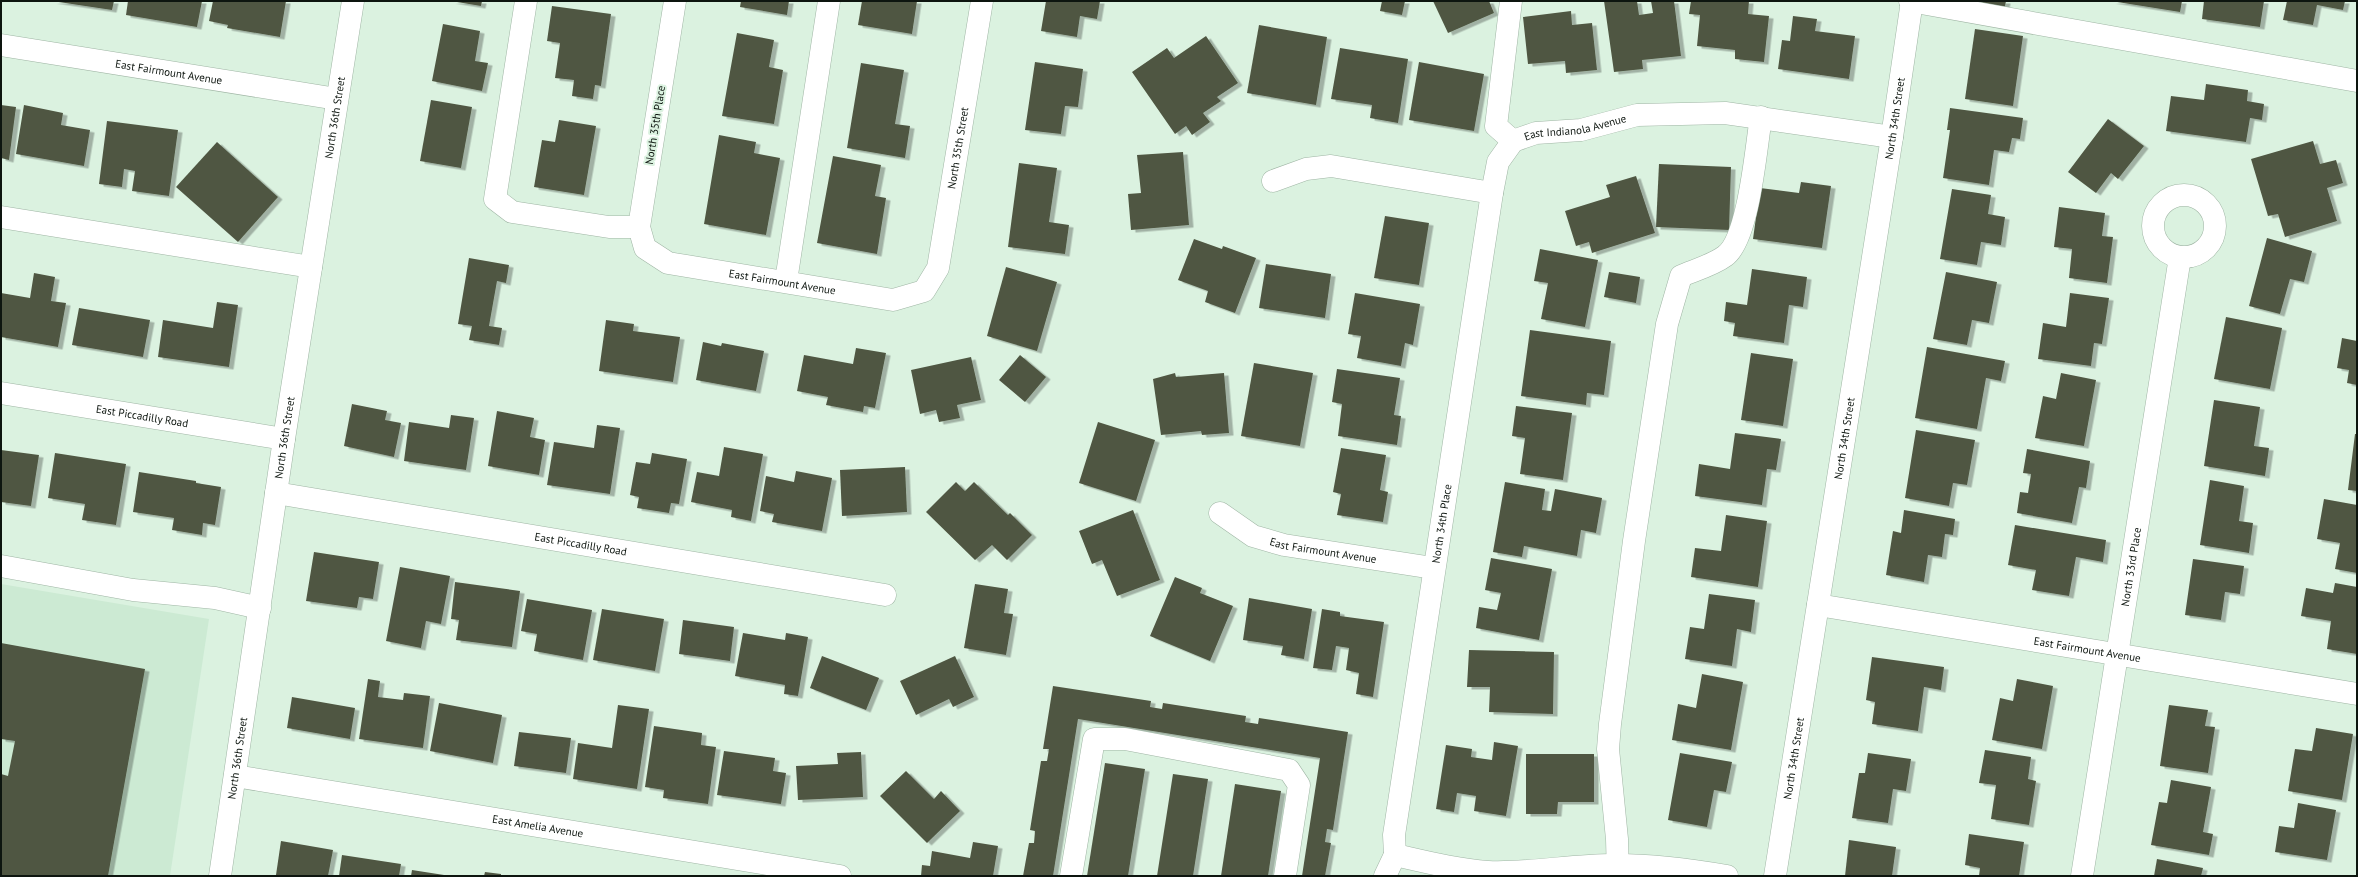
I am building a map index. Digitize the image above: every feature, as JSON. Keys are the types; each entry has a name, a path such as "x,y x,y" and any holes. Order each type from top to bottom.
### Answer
{"street":[{"name":"North 36th Street","path":"220,876 284,439 353,1"},
{"path":"526,1 494,199 512,212 609,227 642,238"},
{"name":"North 35th Place","path":"642,238 675,1"},
{"path":"786,281 829,1"},
{"name":"North 35th Street","path":"924,291 938,268 982,1"},
{"path":"1511,1 1496,126 1513,141"},
{"path":"1911,1 2357,81"},
{"name":"North 34th Street","path":"1775,876 1892,137 1911,1"},
{"name":"East Fairmount Avenue","path":"1,45 338,99"},
{"name":"East Indianola Avenue","path":"1492,193 1498,162 1513,141 1536,133 1581,130 1637,115 1725,113 1892,137"},
{"path":"1618,870 1608,748 1634,541 1667,324 1681,276 1725,256 1734,247 1743,228 1761,117"},
{"path":"1273,181 1306,168 1331,166 1492,193"},
{"name":"North 34th Place","path":"1396,855 1394,835 1433,568 1492,193"},
{"path":"1,217 311,267"},
{"name":"East Fairmount Avenue","path":"642,238 668,263 786,281 893,300 924,291"},
{"name":"North 33rd Place","path":"2082,876 2180,257"},
{"name":"East Piccadilly Road","path":"1,393 284,439"},
{"name":"East Piccadilly Road","path":"276,493 885,595"},
{"name":"East Fairmount Avenue","path":"1220,513 1253,536 1284,545 1433,568"},
{"path":"1,566 133,590 215,598 260,608"},
{"name":"East Fairmount Avenue","path":"1818,605 2357,694"},
{"path":"1071,876 1094,739 1125,739 1289,770 1299,785 1285,876"},
{"name":"East Amelia Avenue","path":"235,776 840,876"},
{"path":"1385,876 1396,855 1430,863 1488,872 1685,869 1727,876"}],"shaded area":[{"path":"1,584 209,619 170,876 1,876"}],"building":[{"path":"52,1 114,1 112,10"},
{"path":"128,1 202,1 197,27 126,15"},
{"path":"213,1 286,1 280,37 227,28 228,25 209,21"},
{"path":"451,1 482,1 481,6"},
{"path":"741,1 789,1 787,15 740,7"},
{"path":"862,1 917,1 912,34 858,25"},
{"path":"1046,1 1100,1 1097,19 1080,16 1077,37 1041,31"},
{"path":"1382,1 1405,1 1402,15 1380,11"},
{"path":"1433,1 1489,1 1494,13 1448,33"},
{"path":"1604,1 1637,1 1639,15 1653,13 1651,1 1674,1 1681,56 1642,60 1643,69 1614,72"},
{"path":"1691,1 1749,1 1748,14 1769,16 1764,62 1735,59 1735,50 1697,46 1700,15 1689,14"},
{"path":"1961,1 2006,1 2004,11"},
{"path":"2111,1 2182,1 2180,12"},
{"path":"2204,1 2264,1 2260,27 2202,19"},
{"path":"2287,1 2345,1 2343,10 2317,5 2313,25 2283,20"},
{"path":"552,6 611,14 601,86 595,85 593,99 572,96 574,80 555,78 560,43 547,41"},
{"path":"1571,11 1572,25 1592,23 1597,70 1566,73 1565,61 1528,64 1523,17"},
{"path":"1793,16 1817,19 1815,31 1855,36 1849,79 1778,69 1782,40 1790,41"},
{"path":"443,24 480,31 475,61 488,63 482,91 432,81"},
{"path":"1259,25 1327,37 1316,105 1247,93"},
{"path":"1975,29 2023,36 2013,106 1965,99"},
{"path":"737,33 774,40 769,67 783,70 774,124 722,116"},
{"path":"1206,36 1238,83 1217,97 1221,101 1203,113 1210,122 1192,135 1186,126 1175,134 1132,72 1167,48 1174,58"},
{"path":"1340,48 1408,59 1398,123 1370,118 1372,105 1331,99"},
{"path":"1035,62 1083,69 1078,107 1065,106 1061,134 1025,130"},
{"path":"1419,62 1484,74 1474,131 1409,120"},
{"path":"861,63 904,70 895,124 910,126 905,158 847,148"},
{"path":"2206,84 2248,90 2247,101 2264,104 2262,120 2250,118 2246,142 2166,131 2171,96 2204,100"},
{"path":"431,100 472,107 461,168 420,161"},
{"path":"1,105 16,107 9,160 1,158"},
{"path":"24,105 63,113 61,125 90,130 84,166 16,154"},
{"path":"1950,108 2023,118 2020,139 2012,138 2009,152 1994,150 1989,185 1943,178 1950,130 1947,130"},
{"path":"2108,119 2144,146 2118,179 2111,173 2096,193 2068,172"},
{"path":"559,120 596,126 584,195 534,187 542,140 555,142"},
{"path":"107,121 178,130 169,196 132,191 135,171 124,169 122,187 99,184"},
{"path":"719,135 756,142 754,153 780,158 766,235 704,224"},
{"path":"2313,141 2320,164 2336,160 2343,183 2327,188 2337,221 2285,237 2278,214 2268,216 2251,159"},
{"path":"217,142 278,197 238,242 176,187"},
{"path":"1183,152 1189,225 1131,230 1128,194 1141,193 1137,155"},
{"path":"833,156 881,165 875,196 886,198 877,254 817,243"},
{"path":"1019,163 1057,168 1049,222 1069,225 1065,254 1008,247"},
{"path":"1659,164 1731,167 1729,230 1656,227"},
{"path":"1636,176 1655,233 1592,253 1589,242 1576,246 1565,211 1610,197 1606,185"},
{"path":"1801,182 1831,186 1822,248 1753,239 1760,188 1799,193"},
{"path":"1952,189 1991,195 1988,214 2005,217 2001,245 1981,242 1977,265 1940,259"},
{"path":"2059,207 2105,213 2102,236 2113,237 2107,283 2069,278 2072,249 2054,247"},
{"path":"1385,216 1429,223 1419,285 1374,278"},
{"path":"2267,238 2312,251 2304,282 2290,279 2280,314 2249,306"},
{"path":"1194,239 1222,249 1223,246 1256,258 1235,313 1205,302 1208,291 1178,280"},
{"path":"1540,249 1598,260 1585,327 1541,319 1548,283 1534,281"},
{"path":"469,258 509,265 506,283 497,281 489,326 502,328 499,345 469,340 472,326 458,324"},
{"path":"1266,264 1331,274 1325,318 1259,308"},
{"path":"1006,267 1057,282 1037,351 987,336"},
{"path":"1752,269 1807,277 1803,307 1789,305 1784,343 1733,336 1735,323 1724,321 1726,302 1747,305"},
{"path":"1609,272 1640,277 1636,303 1604,297"},
{"path":"1946,272 1997,282 1989,323 1972,320 1967,345 1933,339"},
{"path":"34,273 55,277 51,301 66,303 58,347 1,337 1,293 30,298"},
{"path":"1355,293 1420,304 1413,345 1405,343 1401,366 1357,358 1361,336 1348,334"},
{"path":"2070,293 2109,298 2102,344 2094,343 2091,366 2038,359 2043,323 2066,327"},
{"path":"217,302 238,305 229,367 158,357 163,320 213,328"},
{"path":"79,308 150,320 143,357 72,345"},
{"path":"2226,317 2282,328 2270,389 2214,379"},
{"path":"606,320 634,324 633,331 680,337 673,382 599,371"},
{"path":"1530,330 1611,341 1604,395 1587,393 1586,405 1521,396"},
{"path":"2342,338 2357,341 2357,385 2347,383 2349,370 2337,368"},
{"path":"703,342 721,346 722,343 764,351 756,391 696,380"},
{"path":"1927,347 2005,361 2001,381 1986,378 1977,429 1915,418"},
{"path":"856,348 886,353 875,408 864,406 863,412 826,405 828,397 797,391 804,355 853,364"},
{"path":"1751,353 1793,359 1783,426 1741,420"},
{"path":"1020,355 1046,377 1025,402 999,380"},
{"path":"971,357 981,400 957,405 960,418 939,422 936,410 920,414 911,370"},
{"path":"1254,363 1313,373 1300,446 1241,436"},
{"path":"1337,369 1400,378 1394,415 1401,416 1397,445 1338,436 1342,404 1332,402"},
{"path":"1175,373 1176,377 1224,373 1229,433 1202,435 1201,431 1161,435 1153,379"},
{"path":"2061,373 2096,380 2084,446 2035,438 2043,396 2056,399"},
{"path":"2214,400 2260,407 2254,446 2269,448 2265,476 2204,466"},
{"path":"352,404 387,411 385,420 401,423 394,457 344,446"},
{"path":"1516,406 1572,413 1563,480 1520,474 1525,438 1512,436"},
{"path":"497,411 534,418 530,437 545,440 539,475 488,466"},
{"path":"451,415 474,418 466,470 404,461 409,422 449,428"},
{"path":"1098,422 1155,440 1136,501 1079,483"},
{"path":"597,425 620,428 610,494 547,485 554,442 594,448"},
{"path":"1916,430 1975,440 1967,485 1953,483 1949,506 1905,498"},
{"path":"1735,433 1781,439 1776,470 1767,469 1762,505 1695,496 1699,464 1730,469"},
{"path":"2355,434 2357,434 2357,491 2348,490"},
{"path":"724,447 763,454 751,521 731,517 732,510 691,502 697,472 719,476"},
{"path":"1341,448 1386,455 1380,490 1388,492 1383,522 1337,515 1341,494 1333,492"},
{"path":"2027,449 2090,461 2086,488 2079,487 2072,523 2017,513 2020,492 2028,493 2031,474 2023,473"},
{"path":"1,450 39,455 31,506 1,502"},
{"path":"55,453 126,464 116,525 82,520 85,504 48,498"},
{"path":"652,453 687,459 679,504 671,503 669,513 637,508 639,497 630,495 636,462 650,464"},
{"path":"905,467 907,512 842,516 840,470"},
{"path":"796,471 832,478 822,531 772,522 774,514 760,511 766,476 794,482"},
{"path":"139,472 196,481 196,483 221,487 215,525 203,523 202,535 172,530 174,518 133,512"},
{"path":"2210,480 2244,486 2239,521 2253,523 2249,553 2200,545"},
{"path":"956,482 965,491 974,482 1008,515 1010,513 1032,535 1007,560 992,545 975,560 926,512"},
{"path":"1505,482 1545,489 1542,510 1551,511 1555,489 1602,498 1596,533 1581,530 1577,556 1524,546 1522,557 1493,552"},
{"path":"2324,499 2357,505 2357,573 2335,569 2340,543 2317,539"},
{"path":"1133,510 1160,580 1117,596 1102,560 1092,564 1079,531"},
{"path":"1904,510 1955,519 1953,535 1945,534 1942,557 1928,555 1924,582 1886,575 1893,531 1901,533"},
{"path":"1726,515 1767,521 1758,587 1691,577 1695,548 1721,551"},
{"path":"2015,525 2106,540 2103,562 2076,557 2069,596 2032,590 2036,570 2008,565"},
{"path":"314,552 379,562 373,599 359,597 357,608 306,601"},
{"path":"1491,558 1552,569 1539,640 1476,628 1479,607 1497,610 1501,593 1485,590"},
{"path":"2193,559 2244,566 2240,594 2225,592 2221,620 2185,615"},
{"path":"400,567 450,576 441,624 426,621 421,648 386,641"},
{"path":"1175,577 1202,588 1200,593 1233,606 1210,661 1150,636"},
{"path":"455,582 520,591 512,647 456,640 459,620 451,619"},
{"path":"2335,583 2357,587 2357,654 2327,649 2331,621 2301,616 2306,588 2333,593"},
{"path":"975,584 1008,589 1004,613 1013,614 1006,655 964,648"},
{"path":"1709,594 1755,600 1751,632 1737,629 1732,666 1685,659 1690,627 1704,629"},
{"path":"1249,598 1312,609 1304,659 1281,655 1283,646 1243,640"},
{"path":"527,599 592,610 583,660 534,651 537,634 521,631"},
{"path":"602,609 664,619 655,671 593,660"},
{"path":"1322,609 1340,612 1340,616 1384,622 1373,697 1356,694 1359,673 1346,670 1349,648 1336,646 1332,670 1313,668"},
{"path":"683,620 734,627 730,661 679,654"},
{"path":"743,633 785,640 786,633 808,637 798,696 784,694 785,685 735,676"},
{"path":"1,643 145,669 108,876 1,876 1,774 8,776 15,741 1,739"},
{"path":"1469,650 1554,652 1553,714 1489,712 1490,687 1467,687"},
{"path":"822,656 879,678 866,710 810,688"},
{"path":"955,656 974,697 953,707 949,699 916,715 900,681"},
{"path":"1872,657 1944,667 1941,690 1924,687 1918,731 1872,724 1875,702 1866,700"},
{"path":"1702,674 1743,682 1731,750 1672,740 1678,704 1696,708"},
{"path":"368,679 380,681 378,697 403,700 404,693 430,696 423,748 359,739"},
{"path":"2017,679 2053,686 2042,749 1992,740 2000,698 2013,701"},
{"path":"1053,686 1151,701 1150,707 1162,709 1163,703 1246,716 1245,722 1258,724 1259,718 1348,732 1333,830 1327,829 1325,842 1331,843 1325,876 1302,876 1320,758 1078,719 1053,876 1023,876 1029,843 1034,843 1035,831 1030,830 1041,761 1047,761 1049,749 1043,749"},
{"path":"292,697 355,708 350,739 287,728"},
{"path":"439,703 502,715 493,763 430,751"},
{"path":"618,705 649,709 637,789 573,779 578,743 612,748"},
{"path":"2169,705 2208,710 2205,726 2215,727 2208,773 2160,766"},
{"path":"654,726 702,733 701,745 716,747 708,804 663,798 664,790 645,787"},
{"path":"2316,728 2353,734 2342,800 2288,791 2295,749 2312,751"},
{"path":"519,732 571,738 566,773 514,766"},
{"path":"1494,742 1518,746 1506,816 1474,811 1476,796 1457,793 1454,812 1436,809 1446,745 1472,749 1471,757 1492,760"},
{"path":"1985,750 2031,757 2028,779 2036,781 2029,825 1991,819 1996,785 1979,783"},
{"path":"724,751 775,758 773,771 786,773 781,804 717,795"},
{"path":"861,752 863,797 798,800 796,766 838,764 837,753"},
{"path":"1680,753 1732,762 1726,792 1714,790 1707,827 1668,820"},
{"path":"1868,753 1911,759 1906,791 1893,789 1888,823 1852,818 1859,773 1865,773"},
{"path":"1526,754 1594,754 1594,802 1558,802 1557,814 1526,814"},
{"path":"1105,763 1145,769 1128,876 1087,876"},
{"path":"906,771 934,799 941,791 960,811 927,843 880,796"},
{"path":"1173,774 1208,779 1193,876 1157,876"},
{"path":"2171,780 2211,787 2203,832 2213,834 2209,855 2151,845 2159,802 2167,803"},
{"path":"1235,784 1281,791 1268,876 1221,876"},
{"path":"2298,803 2336,810 2327,860 2275,852 2279,826 2294,828"},
{"path":"1969,834 2024,842 2019,876 1979,876 1980,868 1965,865"},
{"path":"1849,840 1896,847 1892,876 1845,876"},
{"path":"281,841 333,850 328,876 276,875"},
{"path":"973,842 998,846 993,876 921,876 922,865 930,866 932,851 970,858"},
{"path":"342,855 401,864 399,876 339,876"},
{"path":"2157,859 2203,868 2201,876 2154,876"},
{"path":"412,870 444,875 444,876 411,876"},
{"path":"485,872 501,874 501,876 484,876"}]}
